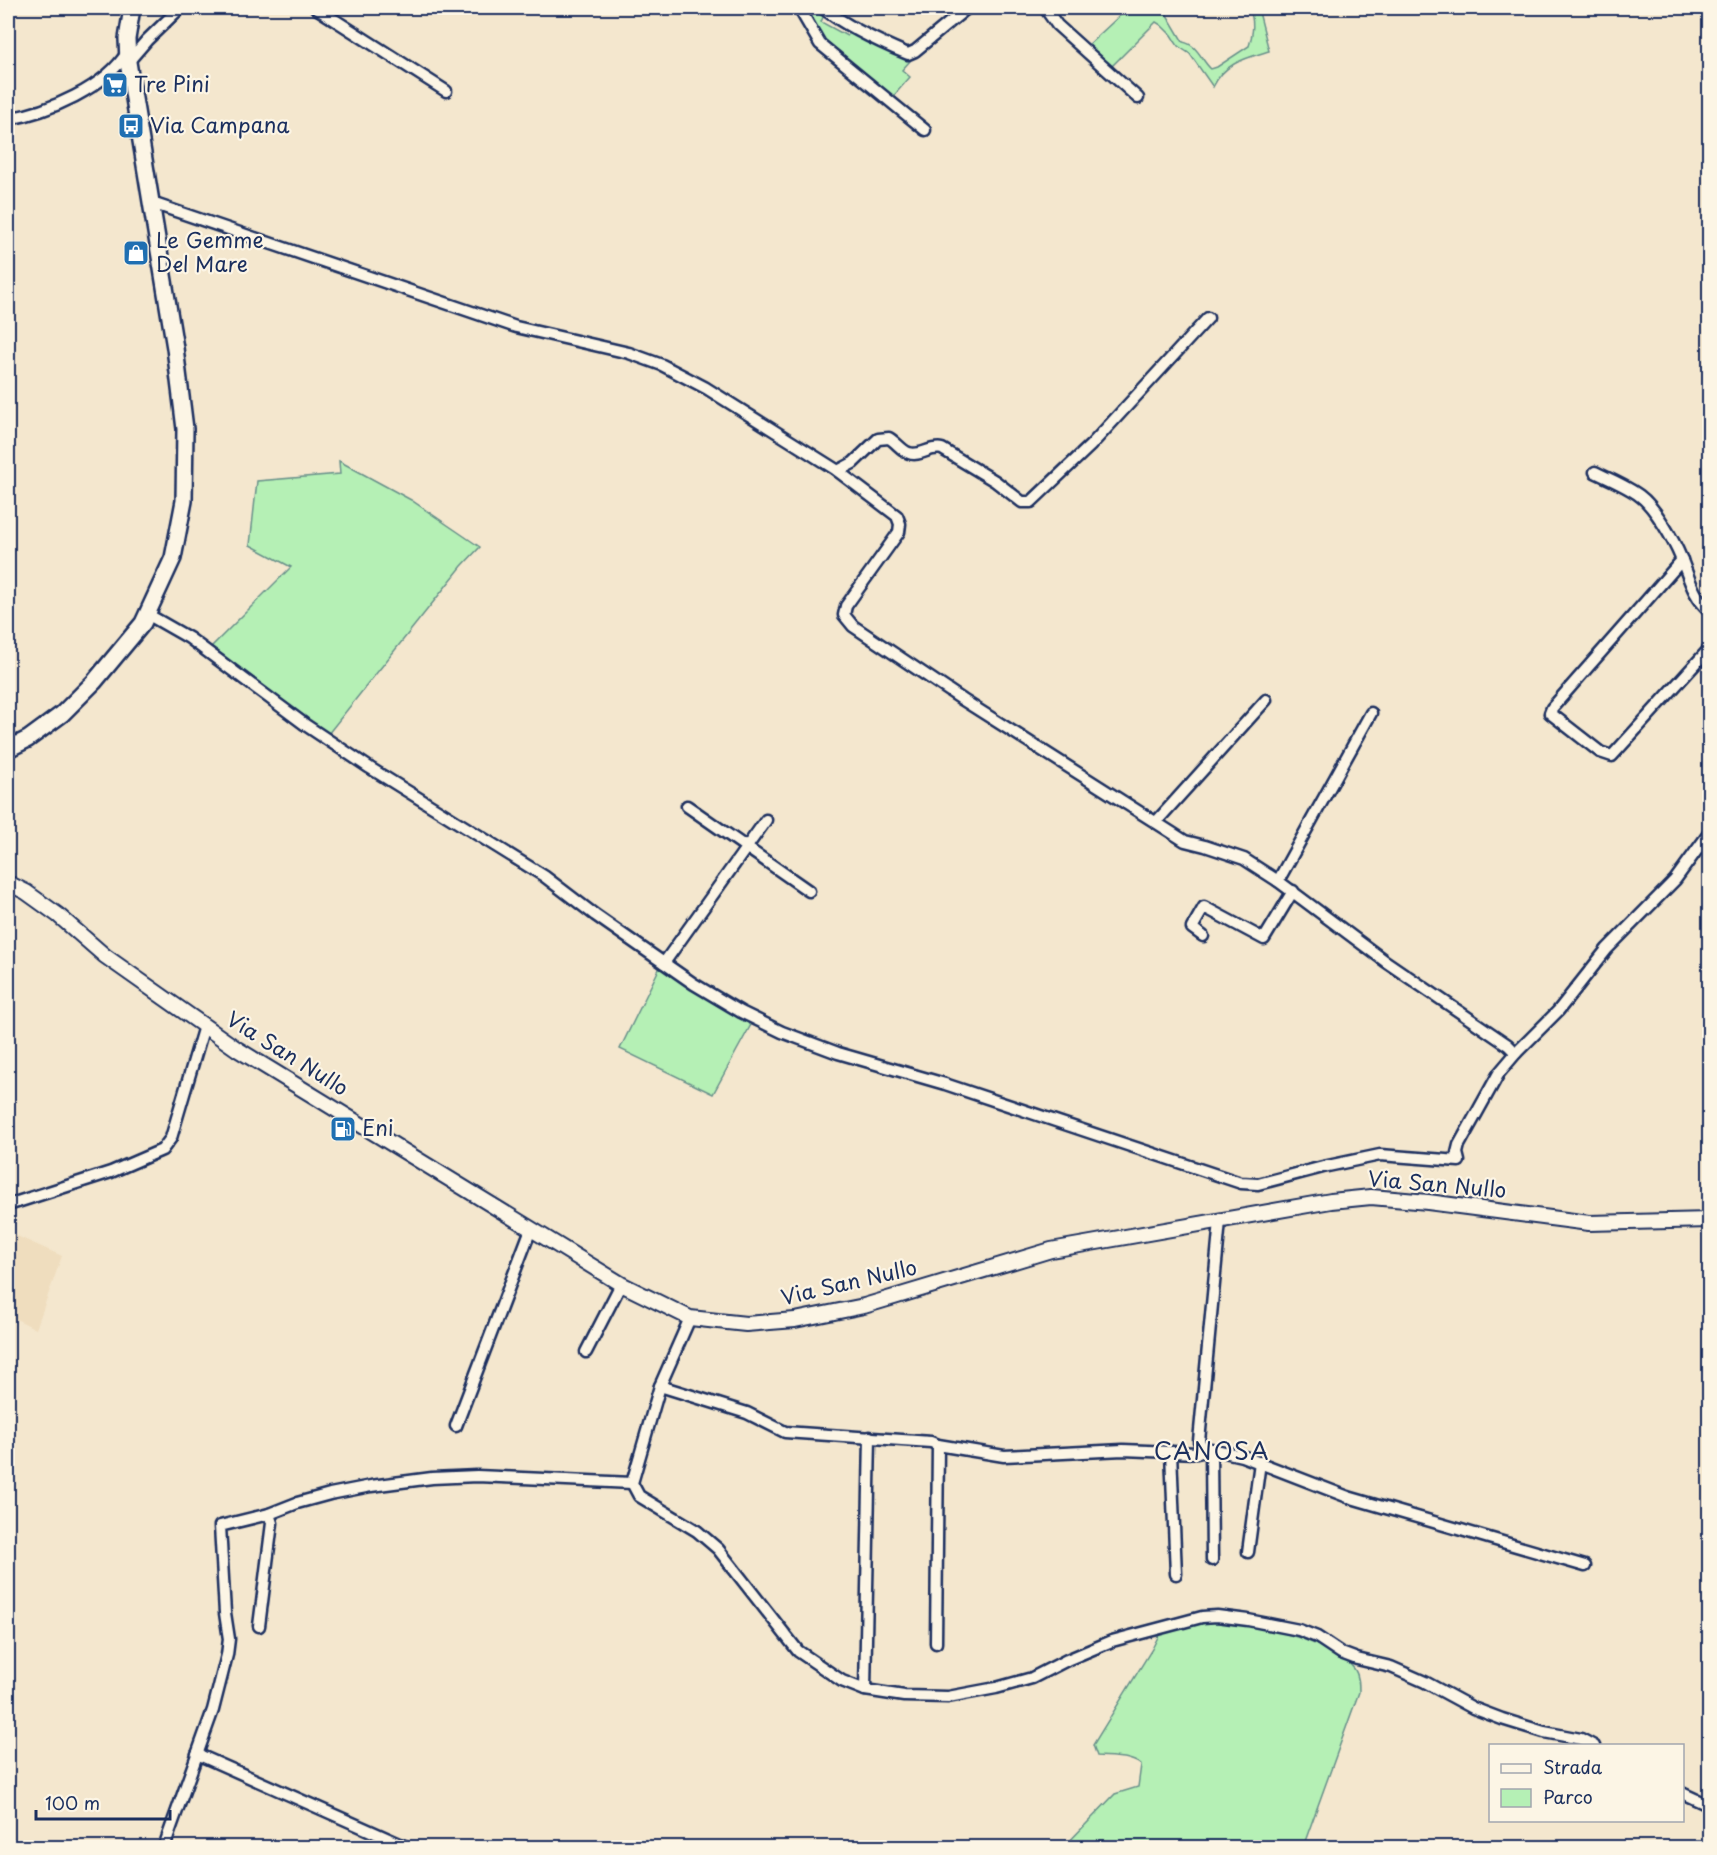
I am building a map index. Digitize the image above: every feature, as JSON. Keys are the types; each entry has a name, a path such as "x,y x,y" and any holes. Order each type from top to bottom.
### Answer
{"main road":[{"path":"8,749 28,739 62,714 94,682 143,623 173,558 184,501 185,429 175,348 128,57 127,39 132,8"}],"street":[{"path":"8,119 36,112 75,97 120,65 180,8"},
{"path":"316,8 446,91"},
{"path":"799,8 820,44 924,130"},
{"path":"823,8 888,46 908,54 915,51 967,8"},
{"path":"1045,8 1057,25 1138,98"},
{"path":"152,203 516,327 629,354 662,365 706,388 837,471 897,516 900,524 899,532 846,606 844,615 848,622 954,694 1185,841 1244,859 1293,891 1385,961 1508,1045 1516,1053"},
{"path":"837,471 853,463 878,440 889,438 909,453 919,454 937,448 942,449 995,481 1022,502 1031,502 1091,445 1208,318"},
{"path":"1594,472 1640,495 1649,504 1674,541 1699,601 1710,611"},
{"path":"1682,560 1600,652 1550,713 1600,752 1612,756 1710,648"},
{"path":"147,614 189,638 325,738 544,876 595,915 694,984 741,1012 838,1053 945,1084 1241,1183 1258,1184 1380,1155 1459,1161 1457,1153 1459,1145 1499,1073 1558,1011 1607,949 1675,880 1710,832"},
{"path":"1156,822 1266,700"},
{"path":"1278,881 1371,714"},
{"path":"687,806 809,891"},
{"path":"664,963 766,820"},
{"name":"Via San Nullo","path":"8,883 26,892 58,915 105,956 237,1049 621,1284 690,1318 746,1324 795,1320 864,1305 1051,1251 1331,1201 1371,1197 1590,1222 1710,1220"},
{"path":"1203,936 1192,928 1204,907 1264,939 1293,891"},
{"path":"8,1204 111,1172 162,1150 171,1138 204,1026"},
{"path":"1220,1221 1198,1441 1202,1447 1230,1452 1260,1462 1348,1497 1585,1566"},
{"path":"456,1426 531,1229"},
{"path":"586,1352 621,1284"},
{"path":"690,1318 660,1386 632,1483 639,1496 697,1531 718,1549 798,1651 842,1681 865,1690 904,1696 948,1697 996,1688 1032,1678 1112,1641 1202,1617 1217,1617 1248,1620 1299,1630 1317,1637 1349,1656 1391,1667 1425,1682 1473,1708 1544,1732 1581,1739 1590,1744"},
{"path":"660,1386 747,1413 785,1432 931,1442 1004,1456 1123,1450 1197,1453 1210,1450"},
{"path":"865,1690 870,1437"},
{"path":"936,1643 938,1444"},
{"path":"1210,1450 1212,1560"},
{"path":"1171,1452 1176,1574"},
{"path":"1248,1552 1260,1462"},
{"path":"164,1847 213,1710 228,1647 220,1526 269,1514 330,1494 432,1478 477,1476 632,1483"},
{"path":"259,1626 272,1522 269,1514"},
{"path":"197,1754 409,1848"},
{"path":"1684,1793 1710,1806"}],"shaded area":[{"path":"8,1232 62,1256 36,1329 8,1315"}],"green space":[{"path":"808,8 816,8 824,15 821,22 847,36 851,31 910,61 902,70 910,77 891,99 822,39"},
{"path":"1128,8 1163,8 1183,42 1196,49 1211,69 1249,46 1253,27 1249,8 1258,8 1269,51 1244,59 1229,67 1213,87 1190,54 1178,46 1171,35 1156,22 1110,68 1085,48"},
{"path":"339,461 411,500 480,547 462,566 328,734 271,694 211,647 291,567 250,545 257,481 340,474"},
{"path":"661,965 753,1021 713,1094 620,1049"},
{"path":"1205,1622 1255,1626 1303,1639 1339,1656 1356,1672 1359,1692 1303,1847 1063,1848 1115,1794 1138,1787 1141,1765 1126,1758 1097,1756 1093,1745 1161,1631"}],"place":[{"name":"Tre Pini","path":"115,85"},
{"name":"Via Campana","path":"131,126"},
{"name":"Le Gemme Del Mare","path":"136,253"},
{"name":"Eni","path":"343,1129"}],"district":[{"name":"CANOSA","path":"1212,1452"}]}
